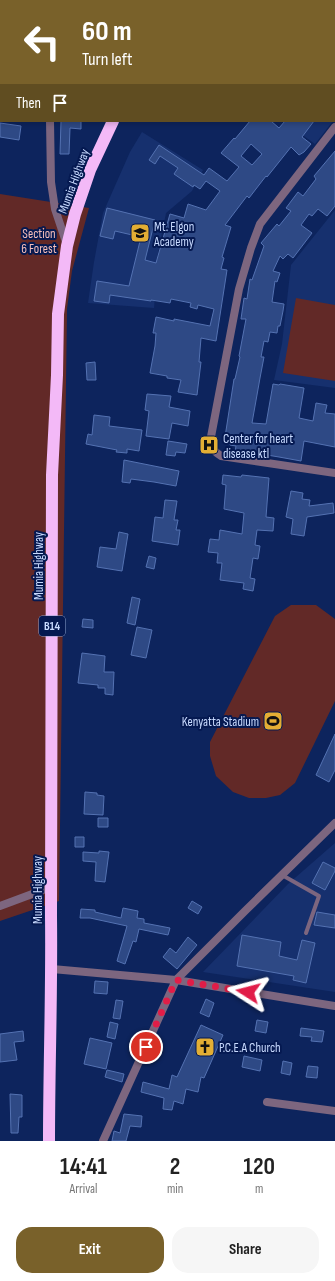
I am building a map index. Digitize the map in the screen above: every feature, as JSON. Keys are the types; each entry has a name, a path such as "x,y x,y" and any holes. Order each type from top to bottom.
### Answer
{"highway":[{"name":"Mumia Highway","path":"49,1141 49,1066 52,969 52,475 57,376 58,314 67,246 75,214 90,170 112,122"}],"street":[{"path":"50,122 51,182 55,209 67,246"},
{"path":"335,127 260,224 251,248 239,290 210,442 215,452 221,456 335,474"},
{"path":"103,1141 176,980 335,823"},
{"path":"0,906 51,887"},
{"path":"52,969 176,980 335,1006"},
{"path":"267,1102 335,1111"}],"lane":[{"path":"281,875 319,896 306,933"}],"shaded area":[{"path":"284,122 332,122 315,144"},
{"path":"142,132 203,170 192,191 166,213 152,283 156,285 154,308 88,303 103,213 130,152"},
{"path":"335,210 335,388 274,380 282,344 291,265"},
{"path":"335,843 335,992 203,972 288,884"}],"green space":[{"name":"Section 6 Forest","path":"0,194 89,208 72,271 67,309 59,901 0,921"},
{"path":"296,298 335,305 335,381 283,373"},
{"name":"Kenyatta Stadium","path":"291,605 316,605 335,619 335,701 295,783 280,795 266,798 249,798 233,792 216,776 210,756 210,742 275,616"}],"building":[{"path":"61,122 81,122 81,129 70,128 69,154 60,154"},
{"path":"249,122 272,122 279,128 284,122 313,122 302,137 311,144 299,155 291,147 249,198 247,196 225,225 231,227 222,257 224,258 221,269 227,270 216,341 201,338 199,362 201,362 197,395 178,392 181,380 150,373 155,346 156,333 153,333 156,317 210,326 214,309 198,305 197,309 190,307 191,303 171,299 170,303 110,295 109,303 94,301 97,281 129,286 141,237 115,231 113,239 100,236 107,208 155,220 145,260 156,263 170,214 184,218 188,204 206,210 220,191 206,181 200,189 194,185 193,187 174,174 178,168 160,156 155,164 149,160 159,145 204,175 209,168 227,181 239,167 221,153 234,138 235,139","holes":["251,144 262,154 252,165 241,156"]},
{"path":"0,123 21,126 19,140 0,137"},
{"path":"335,151 335,206 327,216 318,209 312,216 309,214 301,225 312,233 293,258 288,254 283,259 280,256 273,271 280,273 277,282 275,281 272,302 284,304 280,326 278,326 277,333 270,332 268,342 264,341 261,357 264,357 252,423 266,424 273,384 304,388 299,418 313,421 316,403 327,405 325,413 335,414 335,447 304,441 301,461 261,454 261,456 235,452 236,446 230,445 231,438 225,437 234,379 240,357 246,319 241,319 244,298 247,299 250,279 252,280 264,246 261,243 277,224 279,226 291,211 286,208 298,192 303,196 316,179 314,176"},
{"path":"95,362 96,380 87,380 86,363"},
{"path":"147,394 171,396 169,407 190,411 188,426 172,423 169,439 146,436 149,411 145,410"},
{"path":"94,415 110,417 109,426 142,430 139,451 127,449 127,453 116,452 117,450 86,444 88,434 92,435"},
{"path":"168,441 187,444 185,453 176,452 175,456 166,455"},
{"path":"124,460 179,471 176,486 131,479 130,483 122,482"},
{"path":"223,475 241,477 242,475 269,478 266,517 274,518 273,531 257,530 255,545 260,546 258,559 253,558 250,578 255,579 253,591 243,589 244,583 220,580 222,563 217,563 218,553 208,552 210,539 219,540 220,530 242,534 244,513 224,509 226,485 222,484"},
{"path":"291,491 303,493 302,499 310,500 309,506 333,503 334,513 307,517 304,536 291,534 293,519 286,517"},
{"path":"165,500 177,501 174,520 178,520 176,530 180,530 178,545 152,541 155,517 163,518"},
{"path":"119,532 128,534 122,571 97,567 100,547 116,549"},
{"path":"149,556 156,558 154,569 146,567"},
{"path":"132,597 140,599 135,625 127,623"},
{"path":"83,619 93,620 93,628 82,627"},
{"path":"137,627 152,630 146,658 131,655"},
{"path":"82,653 105,656 104,672 114,672 113,695 105,694 105,688 98,688 98,685 78,683"},
{"path":"335,734 335,770 329,782 316,775"},
{"path":"85,792 97,793 97,795 104,796 103,815 84,814"},
{"path":"98,818 108,818 108,827 98,827"},
{"path":"75,837 84,837 84,847 75,847"},
{"path":"99,851 109,852 105,882 95,881 96,862 83,861 83,852 99,853"},
{"path":"323,862 335,868 335,871 325,890 312,883"},
{"path":"192,901 202,907 198,914 188,908"},
{"path":"123,908 138,911 137,918 144,919 144,923 170,928 168,935 139,929 136,942 133,941 125,964 117,961 127,926 90,918 80,918 81,909 95,910 95,912 121,918"},
{"path":"317,912 335,915 335,928 314,925"},
{"path":"242,935 281,942 279,956 297,960 302,940 315,943 306,983 293,980 294,976 237,966"},
{"path":"188,937 197,945 177,969 163,957 170,948 176,953"},
{"path":"95,981 108,982 107,994 94,993"},
{"path":"206,999 214,1003 209,1017 200,1013"},
{"path":"116,1000 123,1001 120,1019 113,1018"},
{"path":"257,1020 268,1022 266,1033 255,1031"},
{"path":"110,1022 118,1024 115,1039 107,1037"},
{"path":"201,1025 223,1035 204,1078 201,1077 198,1092 186,1089 183,1104 174,1101 172,1110 163,1109 164,1098 141,1092 143,1082 169,1089 172,1075 177,1077"},
{"path":"301,1028 324,1031 322,1042 311,1041 312,1037 300,1036"},
{"path":"23,1031 24,1041 14,1042 17,1060 0,1062 0,1034"},
{"path":"90,1038 112,1043 106,1069 84,1064"},
{"path":"244,1056 262,1060 260,1071 242,1067"},
{"path":"283,1061 292,1063 290,1075 281,1073"},
{"path":"308,1066 318,1067 317,1078 306,1077"},
{"path":"107,1070 124,1074 122,1082 105,1077"},
{"path":"10,1094 22,1095 22,1117 19,1117 18,1133 11,1133"},
{"path":"124,1114 142,1116 141,1127 130,1126 126,1141 112,1141 114,1131 120,1133"}],"place":[{"name":"Mt. Elgon Academy","path":"140,233"},
{"name":"Center for heart disease ktl","path":"209,445"},
{"name":"Kenyatta Stadium","path":"273,721"},
{"name":"P.C.E.A Church","path":"205,1047"}],"route":[{"path":"146,1047 176,980 248,992"}]}
